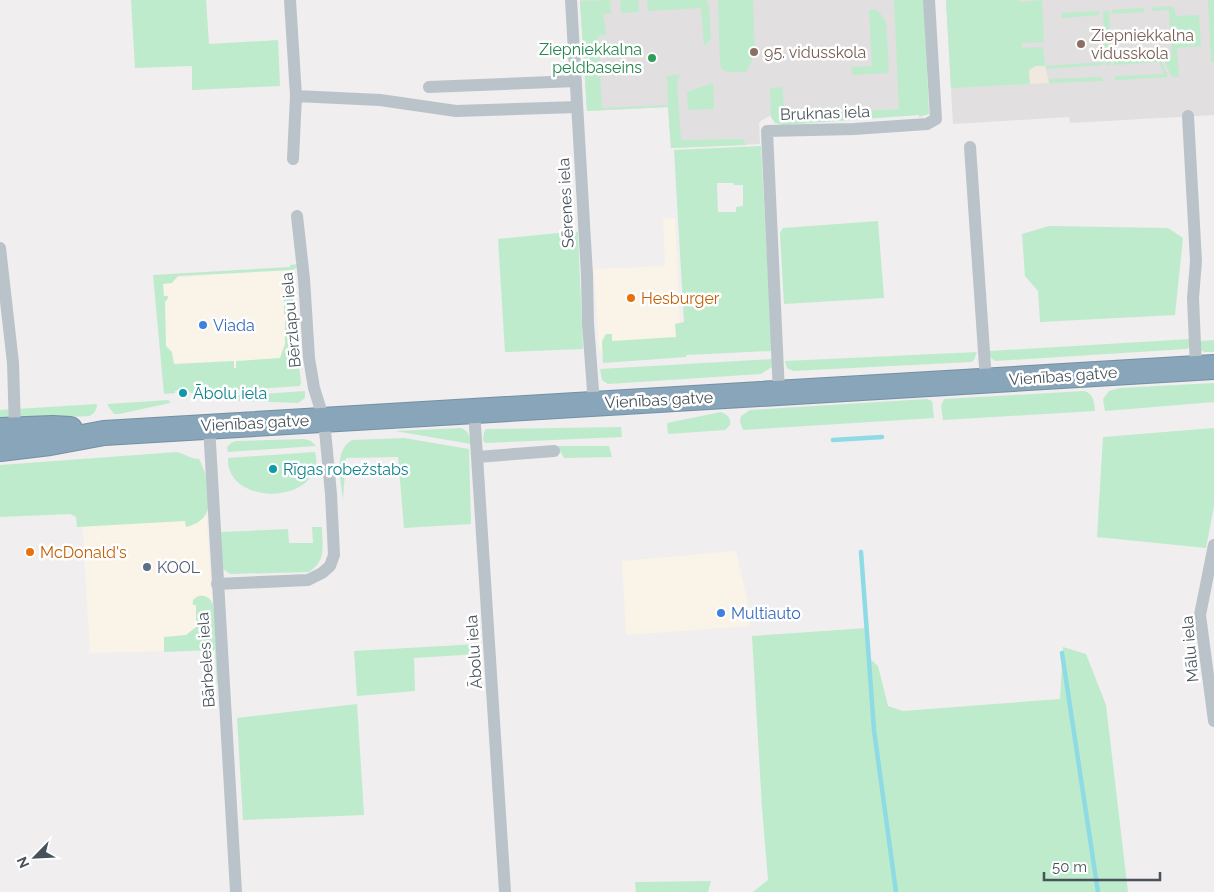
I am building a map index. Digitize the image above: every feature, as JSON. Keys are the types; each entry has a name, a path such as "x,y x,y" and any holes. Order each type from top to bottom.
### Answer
{"highway":[{"name":"Vienības gatve","path":"0,449 50,443 104,433 1205,368"},
{"name":"Vienības gatve","path":"8,429 53,428 89,430 104,433"}],"street":[{"path":"290,0 296,96 293,159"},
{"name":"Sērenes iela","path":"571,0 594,404"},
{"name":"Bruknas iela","path":"780,393 767,131 854,129 927,124 936,119 930,0"},
{"path":"429,87 576,81"},
{"path":"296,96 380,100 456,111 577,107"},
{"path":"1188,116 1196,261 1193,298 1205,368"},
{"path":"970,147 986,381"},
{"name":"Bērzlapu iela","path":"217,584 308,580 322,573 330,566 334,555 331,494 324,420 314,388 309,358 304,279 297,216"},
{"path":"0,248 13,363 8,429"},
{"name":"Ābolu iela","path":"474,410 505,892"},
{"name":"Bārbeles iela","path":"209,426 236,892"},
{"path":"478,457 554,451"},
{"name":"Mālu iela","path":"1214,545 1200,615 1214,721"}],"shaded area":[{"name":"95. vidusskola","path":"580,0 922,0 925,108 772,115 759,123 760,144 671,148 668,107 587,111"},
{"name":"Ziepniekkalna vidusskola","path":"946,0 1214,0 1214,115 1070,123 1069,117 953,124"},
{"path":"675,218 681,347 599,351 594,269 665,266 663,219"},
{"name":"Viada","path":"290,269 296,365 164,373 158,279"},
{"name":"KOOL","path":"204,475 215,650 90,653 80,483"},
{"path":"736,551 748,604 750,626 626,635 622,561"}],"green space":[{"path":"131,0 206,0 209,44 278,40 280,86 192,90 192,66 135,68"},
{"path":"610,0 611,13 603,14 606,34 598,36 602,108 668,105 667,76 681,74 677,85 681,140 743,139 746,145 671,148 668,107 587,111 580,1"},
{"path":"620,0 638,0 639,12 621,13"},
{"path":"647,0 706,0 709,7 711,39 704,46 701,8 648,11"},
{"path":"718,0 753,0 755,54 746,72 728,72 723,70 720,65"},
{"path":"894,0 924,0 929,114 919,117 919,115 783,125 775,123 771,117 770,88 782,87 785,114 899,109"},
{"path":"946,0 1019,0 1020,2 1042,0 1044,42 1022,43 1022,48 1043,47 1045,66 1029,70 1030,84 951,88"},
{"path":"1208,0 1214,0 1214,62 1211,62"},
{"path":"1170,6 1174,8 1176,16 1199,15 1201,46 1177,48 1179,77 1172,77 1163,58 1172,57 1169,10 1152,11 1152,8"},
{"path":"1143,8 1145,12 1111,14 1112,10"},
{"path":"877,9 877,12 886,22 889,73 852,75 851,67 872,66 869,10"},
{"path":"1099,11 1099,15 1062,18 1061,13"},
{"path":"1103,11 1109,11 1111,65 1106,65"},
{"path":"1160,58 1168,77 1115,80 1115,76 1164,74 1159,62 1114,65 1114,61"},
{"path":"1104,62 1102,65 1046,69 1045,66"},
{"path":"1102,77 1103,81 1049,83 1049,79"},
{"path":"713,83 714,109 688,110 687,92"},
{"path":"761,146 772,351 686,355 686,357 603,363 602,341 606,334 612,334 612,341 676,337 675,324 684,322 674,150","holes":["717,183 733,183 734,185 743,185 743,206 736,207 736,212 718,212"]},
{"path":"878,221 884,298 784,304 780,233 783,228"},
{"path":"1049,226 1168,228 1183,238 1175,315 1040,322 1038,291 1025,276 1022,234"},
{"path":"578,232 583,349 505,352 498,239"},
{"path":"298,264 293,270 178,276 172,283 163,284 164,296 168,296 165,302 166,346 172,352 174,364 234,361 234,368 236,368 236,361 280,358 285,344 285,320 287,320 287,314 284,314 284,295 286,291 292,290 300,386 191,393 186,388 175,391 175,393 164,394 153,275 290,267 290,265"},
{"path":"1190,339 1189,348 1186,349 995,361 991,358 989,351"},
{"path":"1214,340 1214,352 1200,350 1199,341"},
{"path":"977,352 974,360 971,362 793,371 787,368 785,361"},
{"path":"773,359 772,367 761,374 608,384 602,380 600,369"},
{"path":"1214,383 1214,402 1105,411 1103,399 1109,391 1120,388"},
{"path":"305,391 305,398 298,403 218,400 218,397"},
{"path":"1084,391 1092,396 1095,411 943,420 941,406 944,399"},
{"path":"927,399 932,401 934,418 743,430 740,422 741,416 750,410"},
{"path":"169,400 170,403 119,414 114,414 108,406 108,404"},
{"path":"97,404 97,408 90,416 0,420 0,410"},
{"path":"721,412 730,420 730,425 725,430 668,434 667,423"},
{"path":"621,427 622,437 486,443 483,441 486,429"},
{"path":"461,428 468,434 471,444 395,431"},
{"path":"1214,428 1214,506 1206,548 1097,537 1103,437"},
{"path":"404,438 469,449 471,524 404,528 398,457 346,458 343,499 340,459 346,445 352,440"},
{"path":"304,439 311,441 316,446 228,452 227,447 236,441"},
{"path":"557,446 609,446 612,457 564,458"},
{"path":"177,452 199,459 209,488 209,504 204,517 186,527 185,521 77,527 76,517 70,514 0,517 0,465"},
{"path":"315,452 316,463 310,477 299,487 285,492 269,494 253,491 240,484 231,473 228,458"},
{"path":"312,527 322,527 323,547 319,563 309,572 230,574 222,568 221,532 288,529 289,543 313,543"},
{"path":"199,596 208,597 213,604 220,674 217,686 215,650 164,652 164,637 186,635 196,627 196,605 193,605 193,602"},
{"path":"867,628 869,658 878,666 888,706 903,711 1060,699 1063,647 1086,654 1106,705 1128,892 753,892 768,880 752,636"},
{"path":"478,644 478,654 414,658 415,691 357,696 354,651"},
{"path":"357,704 364,815 243,820 237,718"},
{"path":"711,881 708,892 636,892 635,882"}],"sand":[{"path":"1036,66 1045,66 1049,83 1030,84 1029,70"}],"waterway":[{"path":"833,440 882,437"},
{"path":"861,552 874,730 896,892"},
{"path":"1062,653 1098,892"}],"place":[{"name":"Ziepniekkalna vidusskola","path":"1081,44"},
{"name":"95. vidusskola","path":"754,52"},
{"name":"Ziepniekkalna peldbaseins","path":"652,58"},
{"name":"Hesburger","path":"631,298"},
{"name":"Viada","path":"203,325"},
{"name":"Ābolu iela","path":"183,393"},
{"name":"Rīgas robežstabs","path":"273,469"},
{"name":"McDonald's","path":"30,552"},
{"name":"KOOL","path":"147,567"},
{"name":"Multiauto","path":"721,613"}]}
